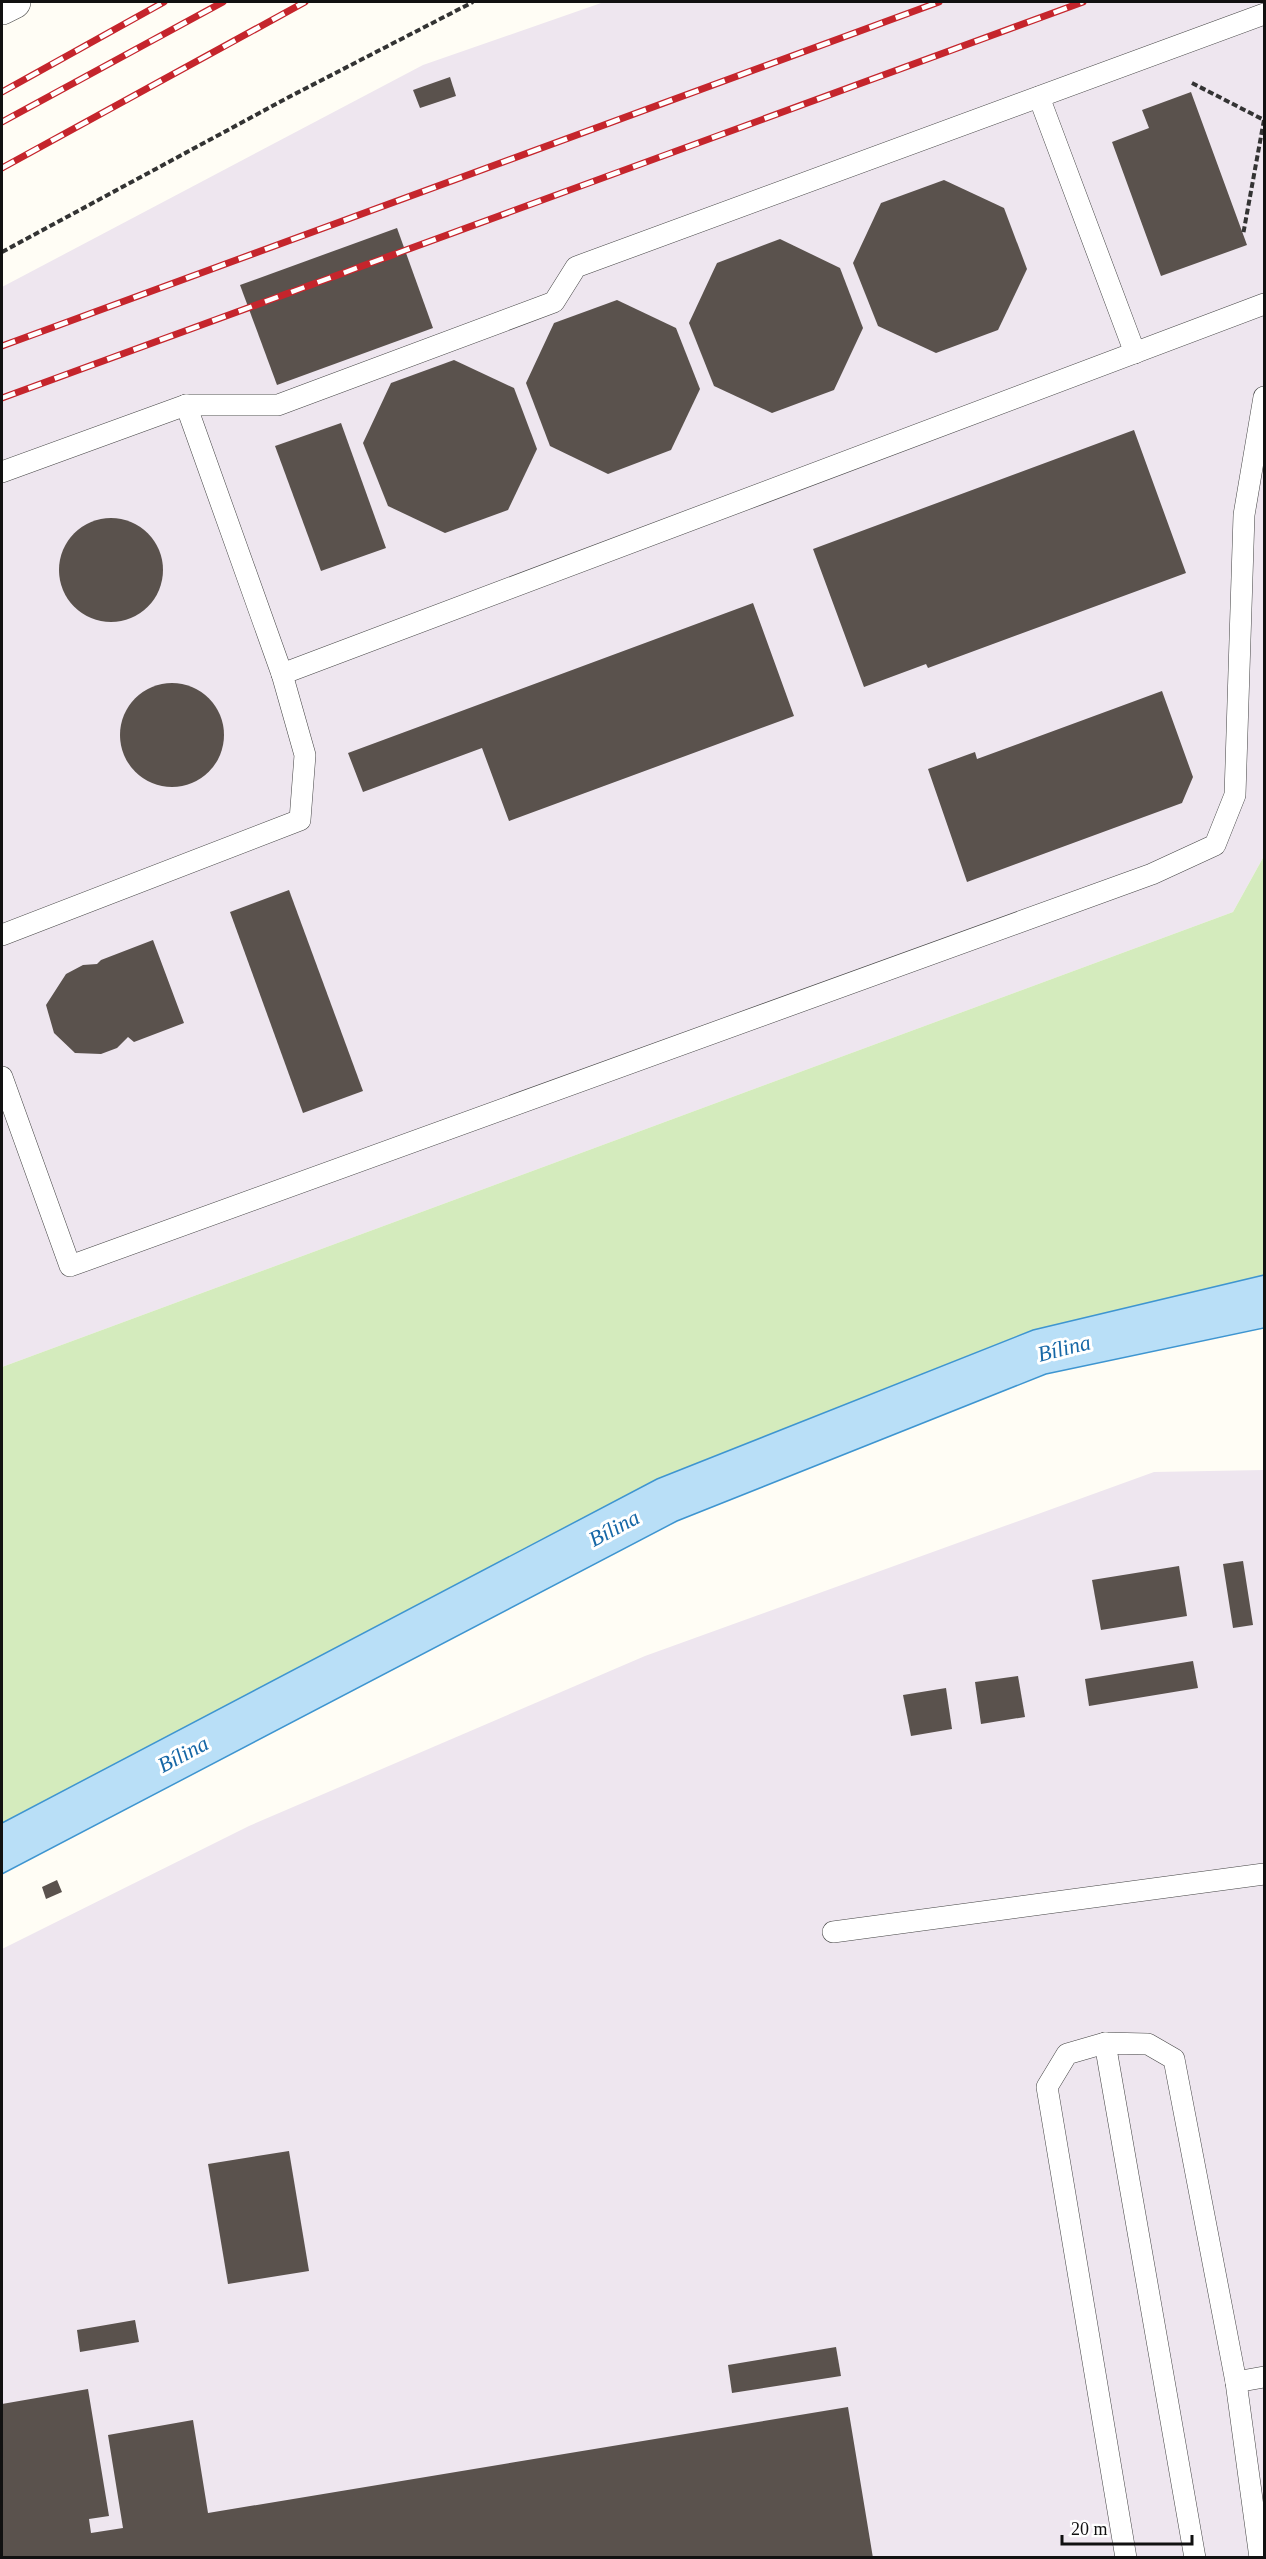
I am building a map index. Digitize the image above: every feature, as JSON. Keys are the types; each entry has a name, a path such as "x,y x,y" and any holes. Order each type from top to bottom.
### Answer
{"street":[{"path":"2,8 14,2"}],"lane":[{"path":"2,472 186,405 278,405 554,302 576,267 1264,14"},
{"path":"1039,97 1135,353"},
{"path":"282,674 1264,304"},
{"path":"2,1077 70,1266 1152,874 1215,845 1235,795 1244,515 1264,397"},
{"path":"2,935 300,820 306,755 282,674 186,405"},
{"path":"833,1932 1264,1874"},
{"path":"1105,2043 1195,2558"},
{"path":"1126,2558 1047,2087 1067,2054 1105,2043 1148,2044 1174,2058 1236,2382 1260,2558"},
{"path":"1236,2382 1264,2377"}],"path":[{"path":"2,252 289,97 472,2"},
{"path":"1192,83 1264,120 1243,235"}],"shaded area":[{"path":"604,2 1264,2 1264,856 1233,912 2,1367 2,287 423,65"},
{"path":"1264,1470 1264,2557 2,2558 2,1949 249,1826 645,1656 1154,1472"}],"green space":[{"path":"1264,856 1264,1275 1033,1330 657,1479 2,1823 2,1367 1233,912"}],"water":[{"name":"Bílina","path":"1264,1275 1264,1328 1046,1374 677,1521 2,1874 2,1823 657,1479 1033,1330"}],"building":[{"path":"450,77 456,96 420,108 413,90"},
{"path":"1191,92 1247,245 1161,276 1112,142 1149,128 1142,110"},
{"path":"944,180 1004,208 1027,269 998,330 936,353 878,326 853,263 881,203"},
{"path":"397,228 433,328 277,385 240,285"},
{"path":"780,239 840,268 863,328 834,390 772,413 714,386 689,323 717,263"},
{"path":"617,300 676,328 700,389 671,450 608,474 550,446 526,383 554,323"},
{"path":"454,360 514,388 537,449 508,510 445,533 388,506 363,443 391,383"},
{"path":"341,423 386,548 321,571 275,446"},
{"path":"1134,430 1186,573 928,668 926,664 864,687 813,549"},
{"path":"111,518 131,522 148,533 159,550 163,570 159,590 148,607 131,618 111,622 91,618 74,607 63,590 59,570 63,550 74,533 91,522"},
{"path":"753,603 794,716 509,821 482,748 363,792 348,753"},
{"path":"172,683 192,687 209,698 220,715 224,735 220,755 209,772 192,783 172,787 152,783 135,772 124,755 120,735 124,715 135,698 152,687"},
{"path":"1162,691 1193,777 1182,803 967,882 928,769 975,752 977,759"},
{"path":"289,890 363,1091 303,1113 230,912"},
{"path":"153,940 184,1023 134,1042 128,1037 117,1048 101,1054 75,1053 54,1033 46,1005 66,974 83,965 97,964 101,960"},
{"path":"1243,1561 1253,1625 1233,1628 1223,1564"},
{"path":"1179,1566 1187,1616 1101,1630 1092,1580"},
{"path":"1193,1661 1198,1688 1089,1706 1085,1679"},
{"path":"1018,1676 1025,1717 981,1724 975,1682"},
{"path":"946,1688 952,1729 911,1736 903,1695"},
{"path":"57,1880 62,1892 46,1899 42,1887"},
{"path":"289,2151 309,2271 228,2284 208,2164"},
{"path":"135,2320 139,2342 80,2352 77,2330"},
{"path":"836,2347 841,2376 732,2393 728,2365"},
{"path":"88,2389 109,2516 89,2519 91,2533 123,2528 108,2435 193,2420 208,2513 848,2407 873,2558 2,2558 2,2404"}],"railway":[{"path":"2,92 164,2"},
{"path":"2,122 223,2"},
{"path":"2,168 305,2"},
{"path":"2,346 939,2"},
{"path":"2,398 1083,2"}]}
